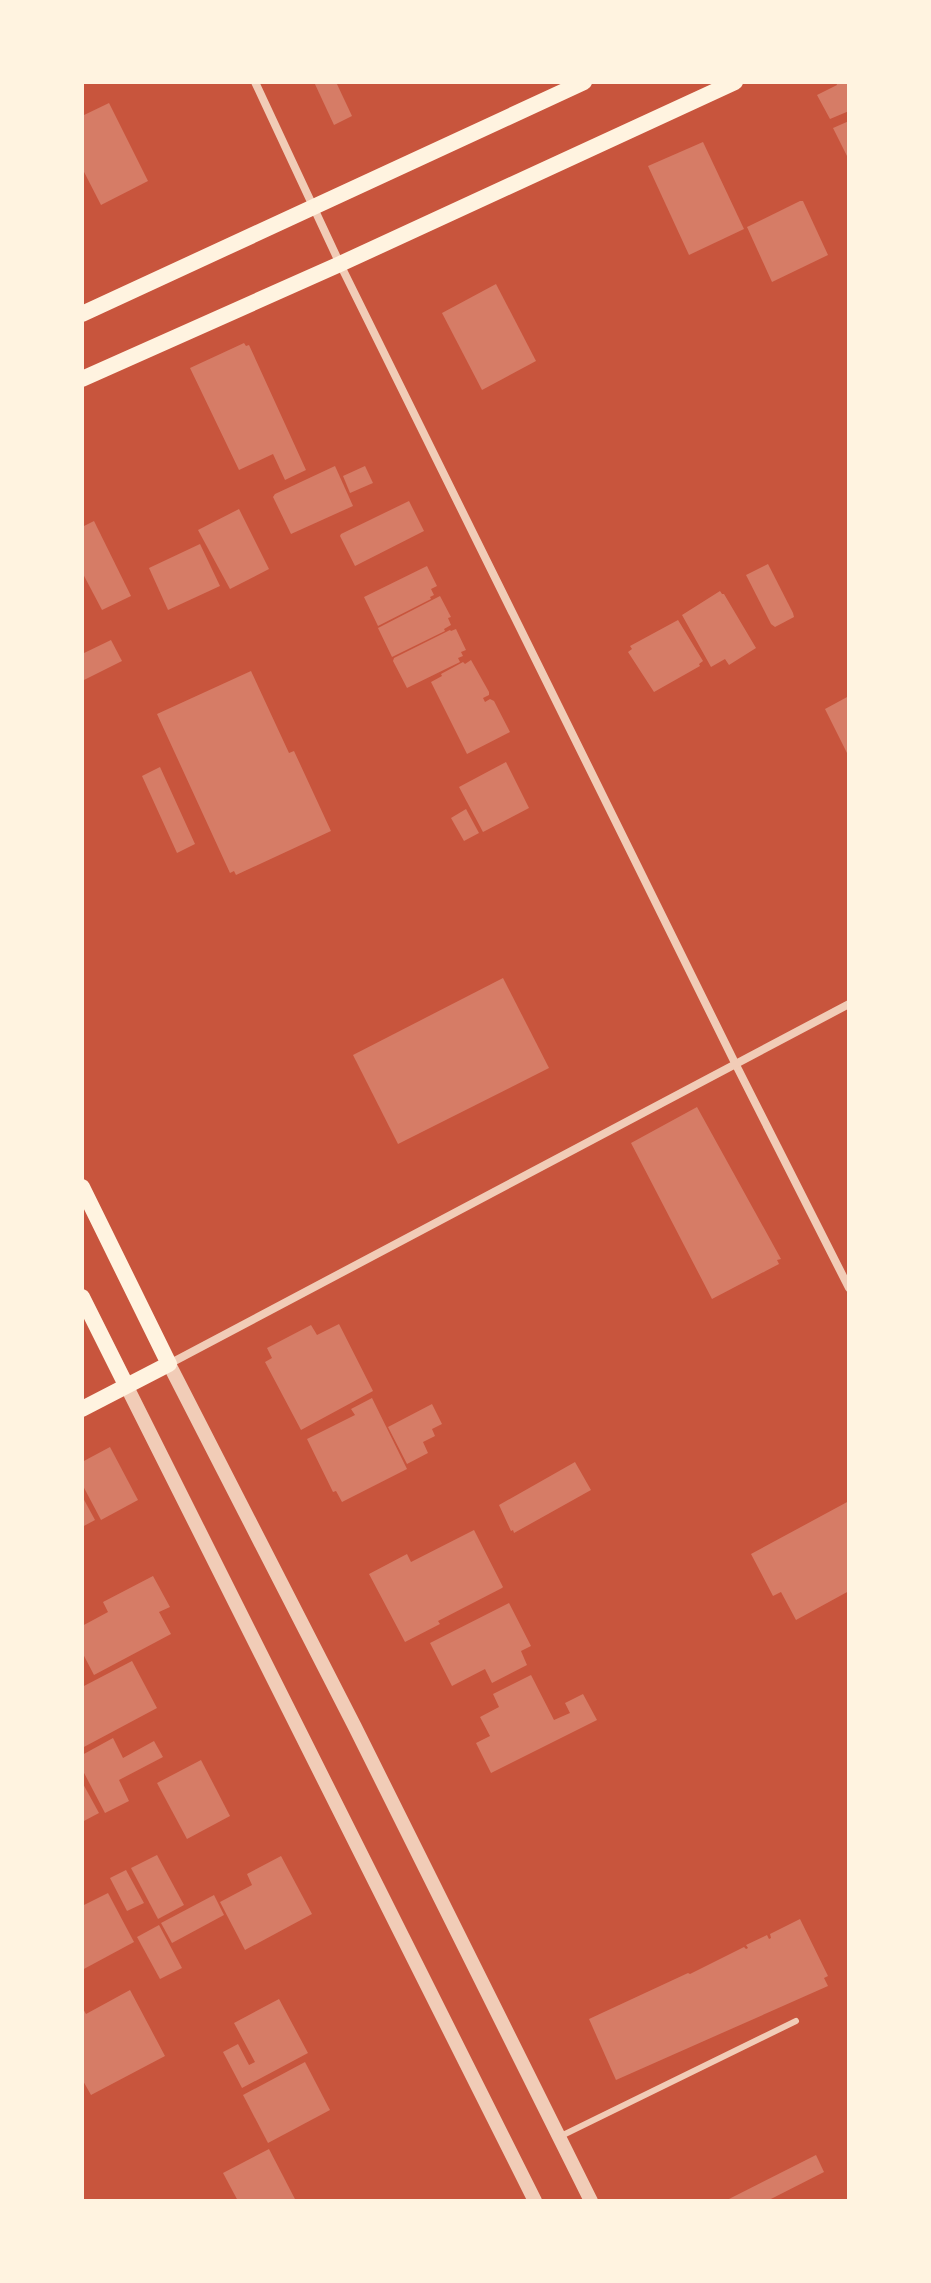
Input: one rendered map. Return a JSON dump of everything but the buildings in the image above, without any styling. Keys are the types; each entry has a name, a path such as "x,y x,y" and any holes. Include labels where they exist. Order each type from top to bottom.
{"main road":[{"path":"82,314 584,82"},
{"path":"82,379 735,82"},
{"path":"82,1187 169,1364 82,1409"},
{"path":"82,1297 126,1385"}],"street":[{"path":"255,82 340,264 849,1288"},
{"path":"591,2201 348,1713 169,1364 849,1004"},
{"path":"126,1385 535,2201"}],"lane":[{"path":"559,2137 796,2021"}]}
